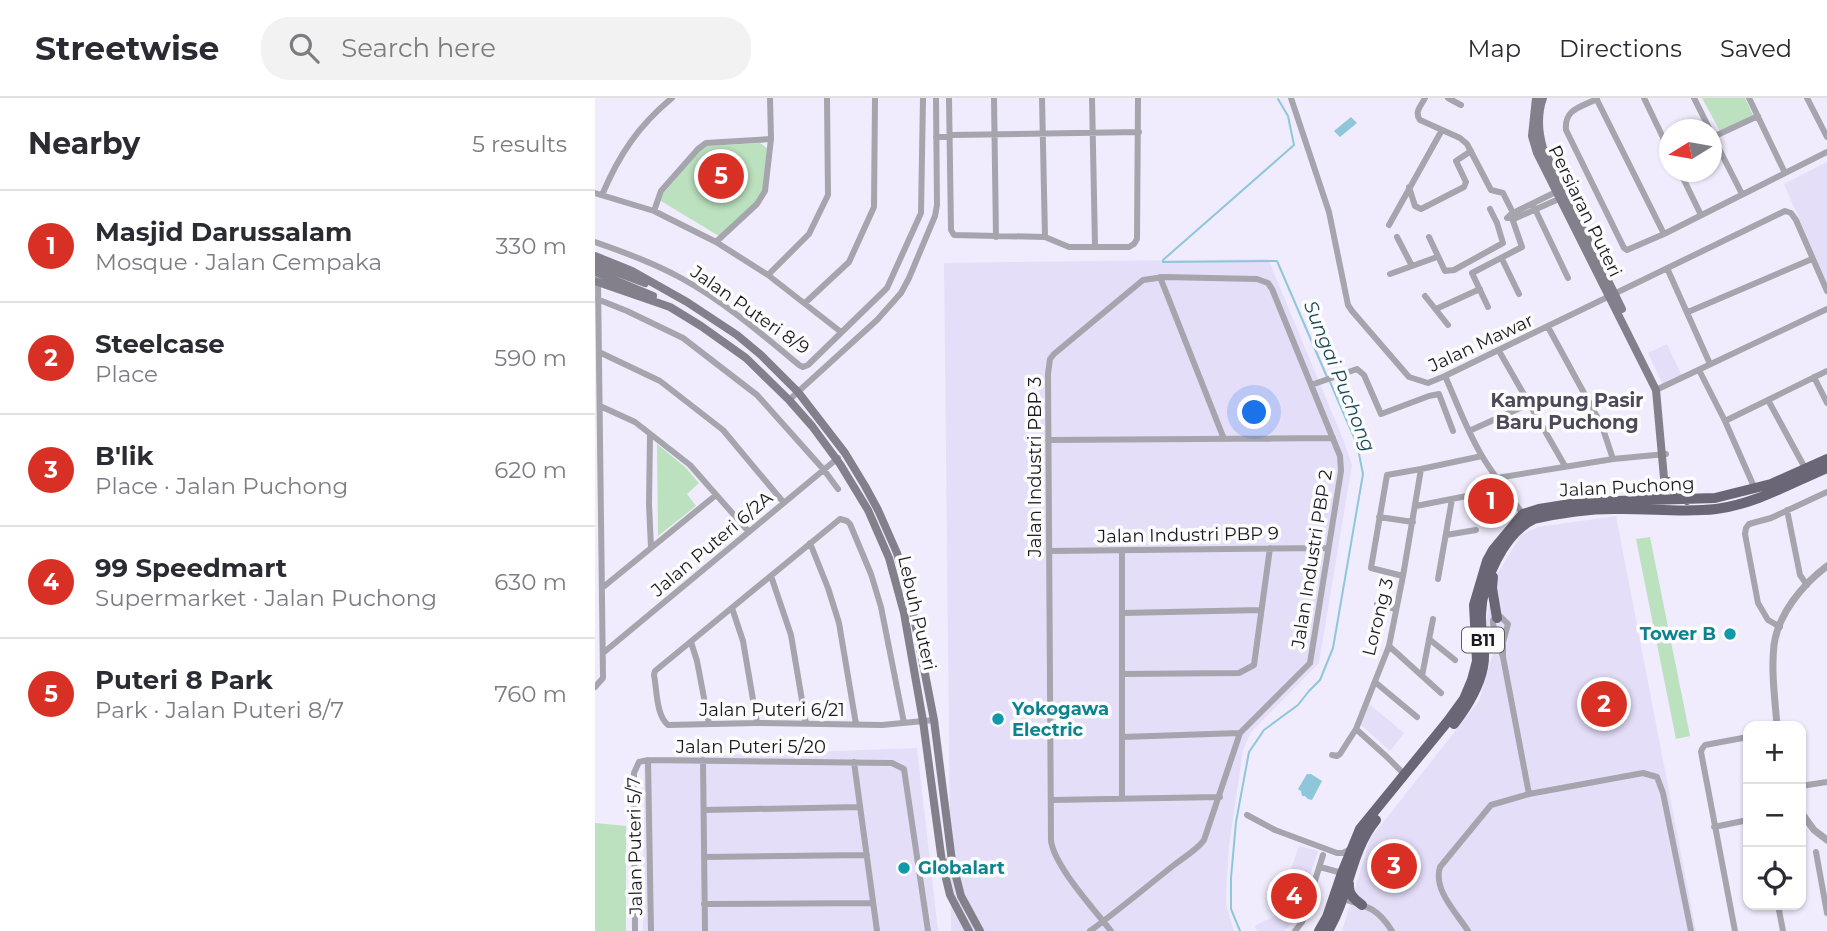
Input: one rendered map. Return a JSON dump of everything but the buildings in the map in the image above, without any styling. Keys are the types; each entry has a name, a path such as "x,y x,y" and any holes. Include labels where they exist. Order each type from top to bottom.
{"main road":[{"name":"Persiaran Puteri","path":"1536,98 1532,136 1537,153 1561,194 1658,389 1668,505"},
{"name":"Persiaran Puteri","path":"1543,98 1539,135 1561,194"},
{"name":"Lebuh Puteri","path":"595,256 632,271 687,302 737,335 761,355 798,392 845,453 878,510 897,553 910,597 934,720 952,861 961,896 980,931"},
{"name":"Lebuh Puteri","path":"595,264 687,302"},
{"name":"Lebuh Puteri","path":"595,272 652,295 746,358 789,400 837,459 868,510 889,558 904,613 914,722 942,862 950,895 969,931"},
{"name":"Lebuh Puteri","path":"597,282 670,307"},
{"name":"Jalan Puchong","path":"1346,872 1369,829 1462,713 1474,693 1484,661 1482,603 1496,560 1510,538 1521,527 1534,519 1578,511 1668,505 1755,489 1772,484 1827,458"},
{"name":"Jalan Puchong","path":"1328,931 1336,914 1338,897 1360,829 1456,711 1469,688 1478,650 1474,618 1477,593 1493,550 1523,514 1583,502 1643,500 1717,509 1773,492 1827,468"},
{"path":"1643,500 1653,497 1666,484 1687,500"},
{"path":"1496,560 1492,588 1497,618"},
{"path":"1346,872 1350,893 1362,905"},
{"name":"Jalan Puchong","path":"1319,931 1338,897"},
{"path":"1336,914 1345,908 1362,905"}],"street":[{"path":"672,98 646,121 623,151 599,194 654,211 716,243 768,275 841,332 887,288 921,213 923,98"},
{"path":"716,243 757,204 765,191 771,139 770,98"},
{"path":"768,275 809,234 828,195 827,98"},
{"path":"805,303 849,262 874,207 875,98"},
{"path":"789,400 877,320 901,293 909,278 937,205 936,98"},
{"path":"949,98 952,232 956,236 1045,237 1069,247 1129,247 1137,239 1138,98"},
{"path":"994,98 996,236"},
{"path":"1042,98 1045,237"},
{"path":"1092,98 1095,246"},
{"name":"Jalan Mawar","path":"1292,98 1329,212 1352,311 1409,377 1428,383 1785,211 1791,213 1796,220 1812,259"},
{"path":"1425,98 1417,116 1467,144 1491,190 1503,192 1524,240 1522,247 1472,273 1488,307"},
{"path":"1448,98 1461,105"},
{"path":"1664,234 1596,98 1568,114 1565,121 1566,130 1627,250 1664,234 1827,152"},
{"path":"1644,98 1659,129"},
{"path":"1694,98 1704,119"},
{"path":"1749,98 1785,173"},
{"path":"1807,98 1827,137"},
{"path":"1722,129 1758,116"},
{"path":"1389,225 1442,130"},
{"path":"936,135 1139,132"},
{"path":"654,211 661,191 706,143 771,139"},
{"path":"1409,187 1415,206 1421,209 1464,187 1466,182 1455,161 1471,151"},
{"path":"1722,155 1742,194"},
{"path":"1685,182 1701,215"},
{"path":"1497,223 1561,194"},
{"path":"1534,207 1568,278"},
{"path":"1429,237 1445,271 1454,270 1503,243 1490,209"},
{"path":"1397,237 1412,266"},
{"name":"Jalan Puteri 8/9","path":"595,242 681,278 743,318 803,367 841,332"},
{"path":"1390,274 1437,257"},
{"path":"1501,259 1519,294"},
{"path":"1688,312 1812,259 1827,291"},
{"path":"1667,268 1710,364"},
{"path":"1160,277 1224,439"},
{"name":"Jalan Industri PBP 3","path":"1111,931 1057,859 1051,841 1048,440 1050,359 1143,280 1160,277 1257,279 1268,283 1272,289 1333,438"},
{"path":"595,687 603,678 604,652 597,282"},
{"path":"1436,309 1480,289"},
{"path":"1425,296 1448,325"},
{"path":"597,299 683,338 757,395 838,489"},
{"path":"1658,389 1827,309"},
{"path":"1548,327 1602,426 1613,459"},
{"path":"1499,351 1565,466"},
{"path":"599,352 660,381 723,430 785,503"},
{"path":"1311,385 1357,369 1364,375 1381,414 1439,394 1453,431"},
{"path":"1699,370 1755,489"},
{"path":"1725,421 1827,371"},
{"path":"1445,376 1482,456 1523,514"},
{"path":"1814,377 1827,403"},
{"path":"1768,400 1805,468"},
{"path":"1469,431 1529,404"},
{"path":"600,406 635,422 690,465 749,532"},
{"path":"650,435 651,548"},
{"path":"1048,440 1333,438"},
{"name":"Jalan Industri PBP 2","path":"1090,931 1201,845 1240,733 1310,663 1341,471 1340,456 1333,438"},
{"name":"Jalan Puteri 6/2A","path":"604,652 845,453"},
{"path":"1497,478 1613,459 1664,454"},
{"path":"1403,576 1371,568 1387,474 1482,456"},
{"name":"Lorong 3","path":"1332,755 1341,754 1356,729 1388,646 1422,469"},
{"path":"1780,627 1768,620 1758,603 1746,528 1749,524 1771,518 1827,492"},
{"path":"603,588 716,495"},
{"path":"1416,506 1472,495"},
{"path":"1438,579 1452,499"},
{"path":"1787,510 1800,575 1807,585"},
{"path":"1379,517 1413,522"},
{"path":"709,724 691,642 840,519 847,521 871,574 914,722"},
{"path":"1446,535 1476,530"},
{"path":"810,544 839,623 856,724"},
{"path":"1122,674 1239,673 1254,665 1269,548"},
{"name":"Jalan Industri PBP 9","path":"1049,551 1328,548"},
{"path":"1122,550 1122,798"},
{"path":"1777,721 1773,677 1775,643 1780,627 1798,594 1827,566"},
{"path":"771,576 791,635 806,724"},
{"path":"1377,604 1396,609"},
{"path":"732,608 743,640 757,723"},
{"path":"1122,613 1261,610"},
{"path":"1503,657 1503,642 1508,624 1501,617 1493,620 1493,624 1503,657 1529,794"},
{"path":"1422,676 1433,619"},
{"path":"1429,639 1455,660"},
{"name":"Jalan Puteri 6/21","path":"691,642 654,675 660,715 668,725 882,725 934,720"},
{"path":"1388,646 1441,693"},
{"path":"1375,682 1417,717"},
{"path":"1356,729 1405,775"},
{"path":"1122,737 1240,733"},
{"path":"1735,931 1714,827 1702,749 1705,745 1743,738"},
{"path":"635,931 634,773 639,762 648,760"},
{"name":"Jalan Puteri 5/20","path":"648,760 892,762 904,769 919,864"},
{"name":"Jalan Puteri 5/7","path":"648,760 651,931"},
{"path":"703,760 705,931"},
{"path":"854,762 877,931"},
{"path":"1468,931 1440,889 1440,867 1491,804 1529,794 1643,773 1657,777 1664,793 1691,931"},
{"path":"1806,785 1827,782"},
{"path":"1051,800 1220,796"},
{"path":"703,810 860,807"},
{"path":"1247,815 1275,830 1336,853 1352,849"},
{"path":"1806,819 1814,830 1827,840"},
{"path":"1714,827 1743,821"},
{"path":"1816,852 1827,913"},
{"path":"1319,867 1346,872 1336,853"},
{"path":"704,857 867,855"},
{"path":"1295,931 1302,922 1323,855"},
{"path":"928,931 919,864 952,861"},
{"path":"1338,897 1381,914 1392,931"},
{"path":"704,905 873,903"},
{"path":"1779,910 1783,931"}],"shaded area":[{"path":"1827,162 1827,283 1784,184"},
{"path":"1268,259 1352,465 1319,663 1251,732 1243,750 1227,877 1226,904 1234,931 951,931 944,263"},
{"path":"1667,344 1682,376 1663,385 1648,353"},
{"path":"1616,516 1696,931 1342,931 1370,839 1479,701 1493,653 1486,620 1496,576 1521,535 1538,527"},
{"path":"1368,703 1404,733 1390,751 1360,724"},
{"path":"917,748 938,931 643,931 644,758"},
{"path":"1299,846 1318,851 1296,919 1284,931 1258,931 1256,925 1275,916"}],"green space":[{"path":"1702,98 1745,98 1753,115 1722,130 1722,119 1713,119"},
{"path":"760,143 767,148 763,190 754,204 719,236 661,201 662,195 704,146"},
{"path":"657,444 685,467 699,483 687,494 696,506 658,536"},
{"path":"1650,537 1690,736 1676,739 1636,539"},
{"path":"595,823 626,826 626,931 595,931"}],"water":[{"path":"1351,117 1357,123 1340,137 1334,131"},
{"path":"1307,774 1322,781 1312,800 1302,796 1298,789"}],"waterway":[{"name":"Sungai Puchong","path":"1278,99 1288,116 1294,145 1163,262 1277,261 1327,377"},
{"name":"Sungai Puchong","path":"1240,931 1231,909 1231,878 1236,822 1249,752 1264,730 1298,705 1320,680 1333,648 1363,474 1357,444 1330,382"}],"place":[{"name":"Puteri 8 Park","path":"721,176"},
{"name":"Masjid Darussalam","path":"1491,501"},
{"name":"Tower B","path":"1730,634"},
{"name":"Steelcase","path":"1604,704"},
{"name":"Yokogawa Electric","path":"998,719"},
{"name":"B'lik","path":"1394,866"},
{"name":"Globalart","path":"904,868"},
{"name":"99 Speedmart","path":"1294,896"}],"district":[{"name":"Kampung Pasir Baru Puchong","path":"1567,411"}]}
